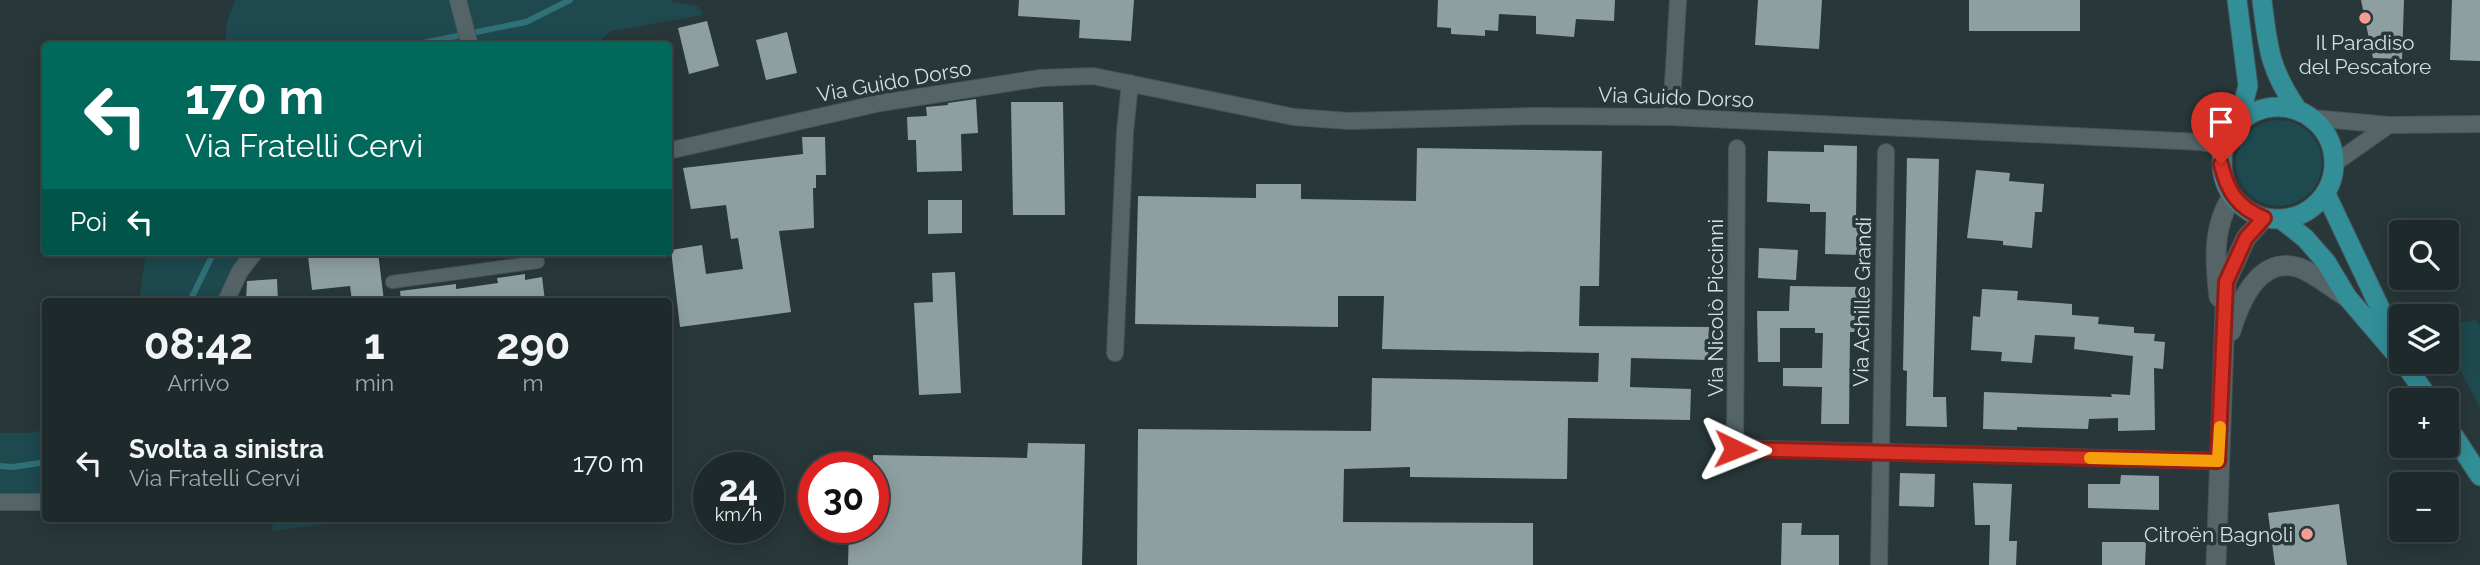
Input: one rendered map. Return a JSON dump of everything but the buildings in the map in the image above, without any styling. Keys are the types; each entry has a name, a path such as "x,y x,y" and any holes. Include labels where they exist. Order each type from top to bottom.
{"main road":[{"path":"2237,0 2248,86 2238,122 2224,147 2221,164 2232,197 2241,206 2273,219 2305,238 2326,262 2347,298 2389,346"},
{"path":"2216,565 2226,282 2246,238 2273,219 2307,212 2326,194 2335,163 2332,146 2324,130 2305,113 2278,81 2268,49 2262,0"},
{"path":"2238,122 2262,108 2280,106 2305,113"},
{"path":"2326,194 2389,327"},
{"path":"2224,355 2215,252 2222,211 2232,197"},
{"path":"2224,355 2239,307 2252,283 2271,269 2282,266 2300,268 2347,298"},
{"path":"2459,444 2480,476"}],"street":[{"path":"458,0 469,42"},
{"path":"1671,117 1678,0"},
{"name":"Via Guido Dorso","path":"672,150 880,103 1041,78 1093,76 1294,117 1349,121 1536,116 1671,117 2201,142 2224,147"},
{"path":"1115,353 1129,83"},
{"path":"2305,113 2389,125 2480,124"},
{"path":"2335,163 2389,125"},
{"name":"Via Nicolò Piccinni","path":"1737,148 1735,449 2218,461"},
{"name":"Via Achille Grandi","path":"1880,453 1886,152"},
{"path":"227,298 240,271 251,256"},
{"path":"392,282 538,262"},
{"path":"1879,565 1880,453"},
{"path":"0,502 42,502"}],"shaded area":[{"path":"235,0 671,0 698,6 703,15 611,31 598,42 225,42 227,23"},
{"path":"2279,120 2303,127 2315,139 2322,163 2315,187 2303,199 2279,206 2255,199 2243,187 2236,163 2243,139 2255,127"},
{"path":"145,256 253,256 228,298 139,298"},
{"path":"2476,320 2480,327 2480,408 2459,368 2459,323"},
{"path":"42,430 42,502 0,502 0,433"},
{"path":"272,522 342,522 273,531"}],"waterway":[{"path":"428,42 526,22 570,0"},
{"path":"191,298 212,256"},
{"path":"0,466 42,463"}],"slow traffic":[{"path":"2090,458 2218,461 2220,427"}],"place":[{"name":"Il Paradiso del Pescatore","path":"2365,18"},
{"name":"Citroën Bagnoli","path":"2307,534"}],"route":[{"path":"1735,449 2218,461 2226,282 2246,238 2264,218 2241,206 2232,197 2221,164"}]}
